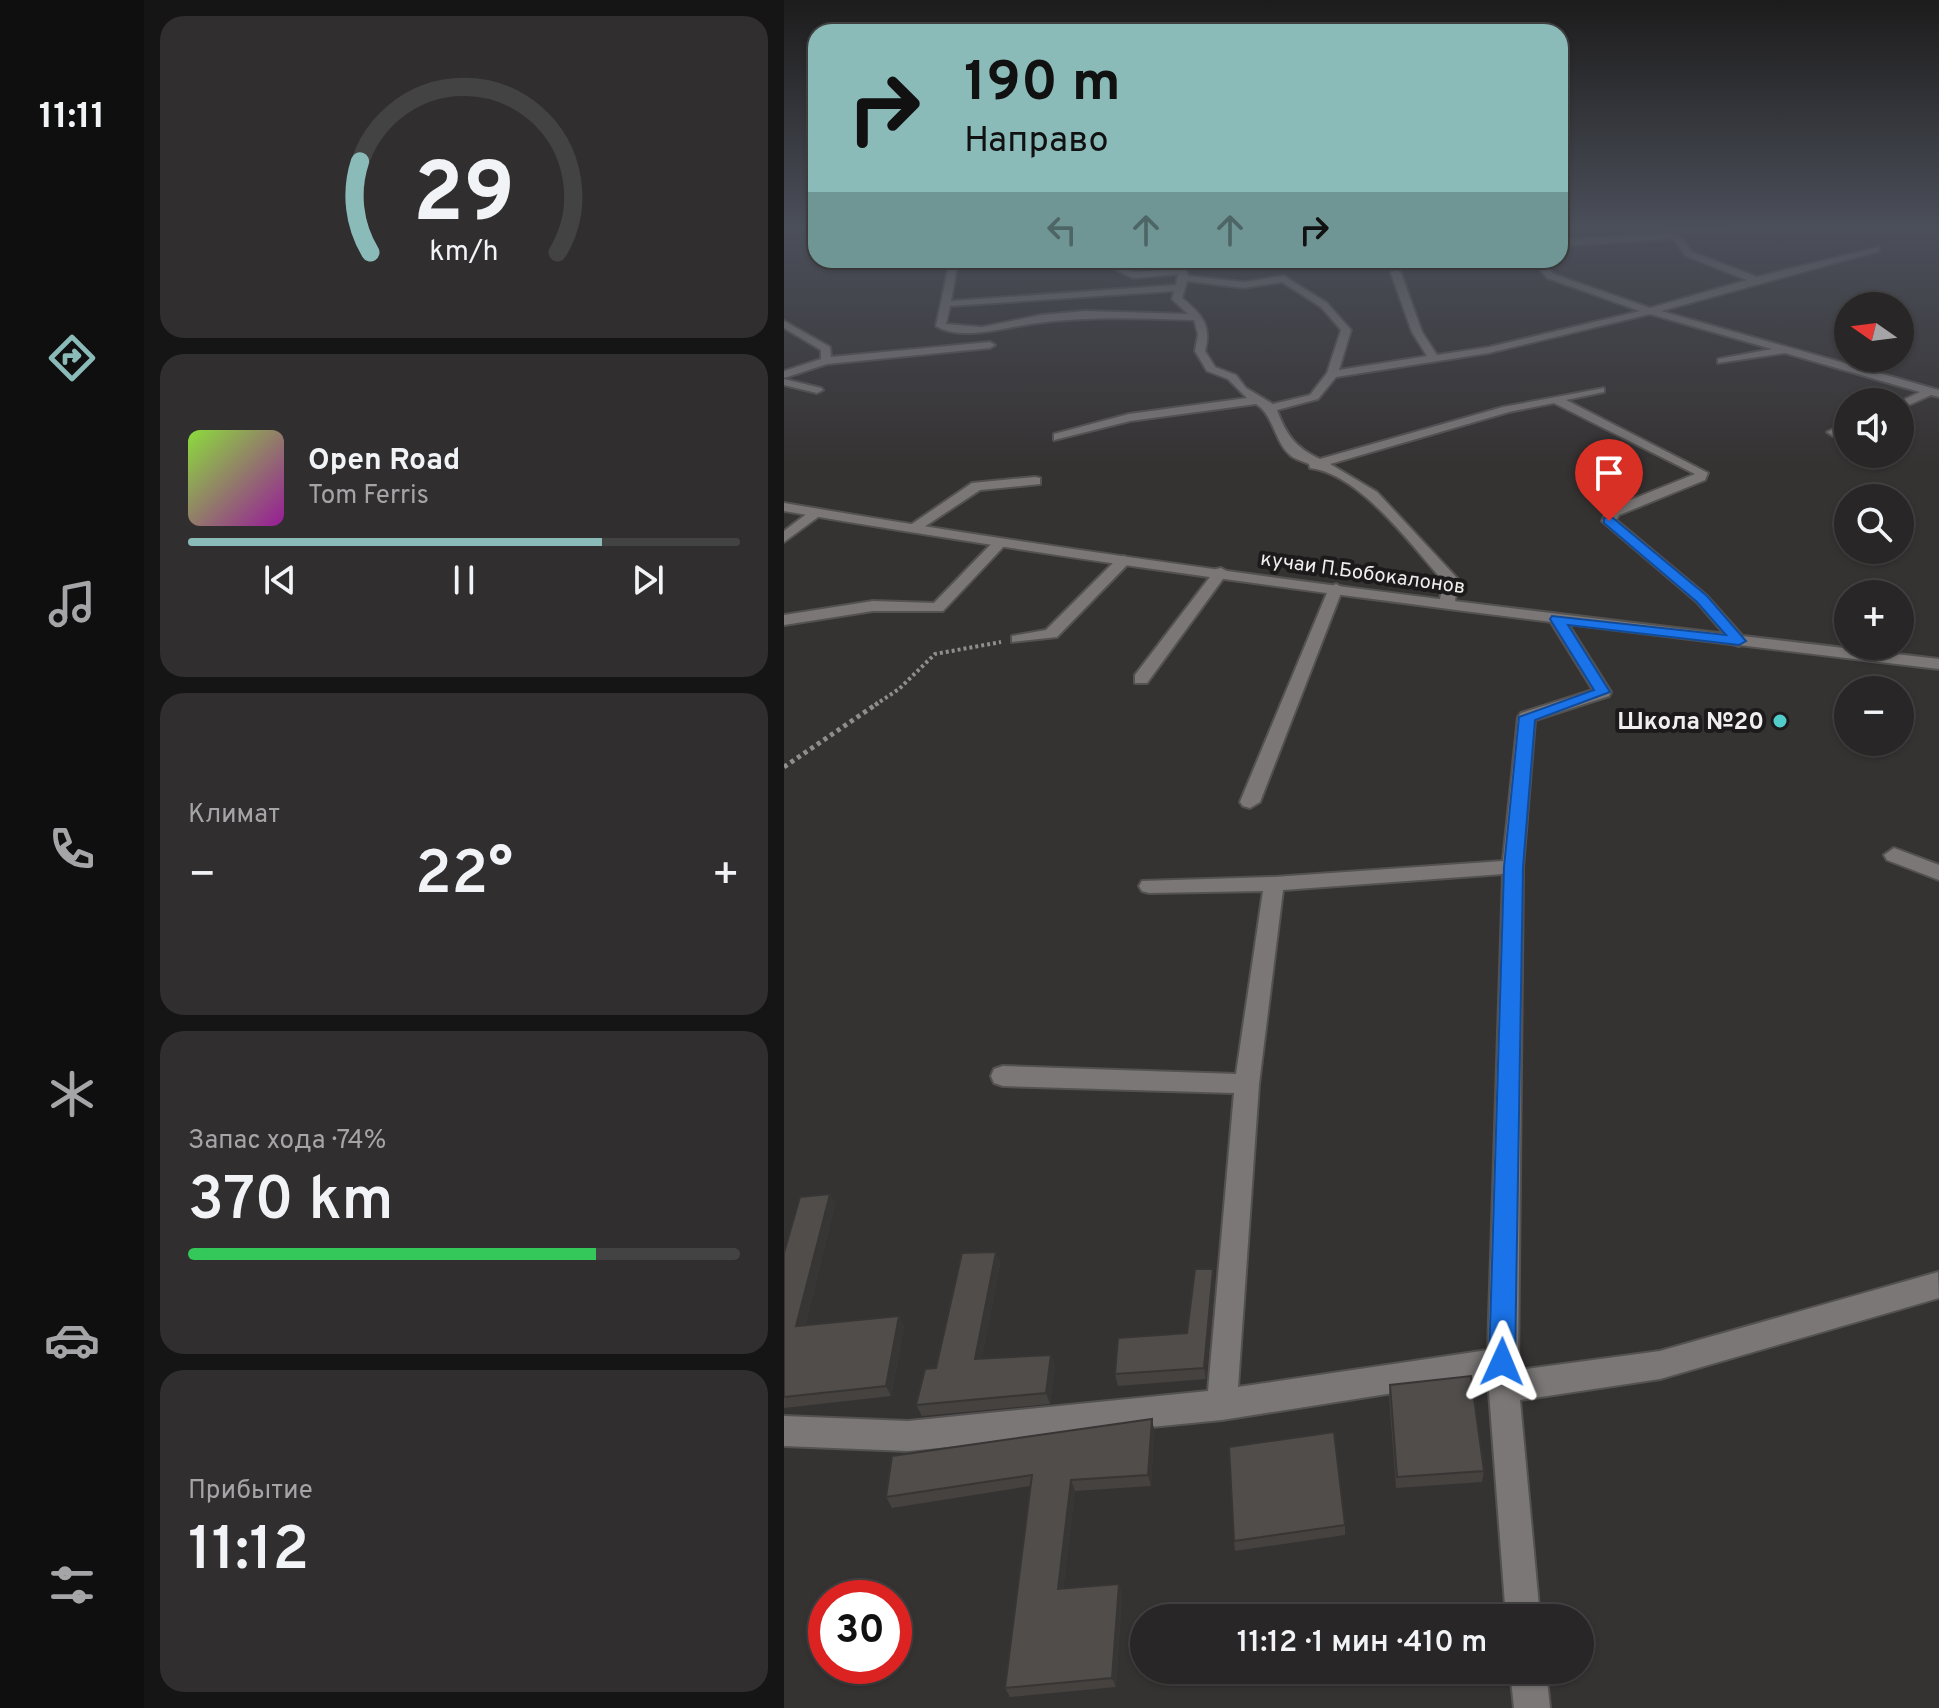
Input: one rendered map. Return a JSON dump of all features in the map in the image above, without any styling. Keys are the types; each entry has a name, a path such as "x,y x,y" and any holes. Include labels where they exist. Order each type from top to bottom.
{"street":[{"path":"943,307 941,326 982,330 1041,318 1085,314 1200,317"},
{"path":"1187,307 1200,317 1205,334 1200,351 1211,369 1232,377 1242,390 1266,404 1294,452 1314,465 1344,476 1372,495 1452,581 1447,603"},
{"path":"1058,437 1129,418 1314,397 1332,374 1346,330 1326,307"},
{"path":"1408,307 1417,332 1435,360"},
{"path":"1641,307 1935,392"},
{"path":"1332,374 1435,360 1604,325 1663,307"},
{"path":"784,324 826,349 826,361"},
{"path":"797,343 810,339"},
{"path":"784,375 826,361 990,345"},
{"path":"1722,361 1790,349"},
{"path":"784,382 817,390"},
{"path":"1314,465 1507,409 1600,390"},
{"path":"1914,400 1935,392"},
{"path":"1555,399 1702,473 1700,477 1613,512 1609,521 1702,599 1739,641"},
{"path":"913,528 977,486 1035,481"},
{"name":"кучаи П.Бобокалонов","path":"784,507 999,544 1557,619 1939,664"},
{"path":"784,538 818,512"},
{"path":"784,620 873,606 938,608 999,544"},
{"path":"1018,639 1051,634 1124,560"},
{"path":"1141,679 1221,572"},
{"path":"1250,802 1336,588"},
{"path":"1522,1604 1503,1375 1513,867 1527,717 1603,692 1557,619"},
{"path":"1894,855 1939,873"},
{"path":"1149,886 1274,884 1513,867"},
{"path":"1222,1405 1247,1084 1274,884"},
{"path":"1003,1076 1247,1084"},
{"path":"784,1431 908,1436 1503,1375 1660,1365 1938,1285"},
{"path":"1529,1684 1532,1708"}],"path":[{"path":"784,767 899,689 935,654 1018,639"}],"building":[{"path":"830,1194 796,1326 899,1316 886,1386 784,1397 784,1253 800,1197"},
{"path":"996,1252 975,1359 1051,1355 1046,1393 916,1405 925,1369 936,1368 962,1253"},
{"path":"1195,1269 1213,1269 1204,1368 1115,1374 1118,1338 1187,1333"},
{"path":"1471,1376 1484,1471 1397,1477 1390,1385"},
{"path":"1152,1419 1148,1475 1071,1480 1058,1589 1119,1584 1112,1678 1005,1688 1032,1475 886,1497 892,1456"},
{"path":"1334,1432 1345,1525 1234,1541 1229,1447"}],"place":[{"name":"Школа №20","path":"1780,721"}],"route":[{"path":"1502,1362 1513,867 1527,717 1603,692 1557,619 1739,641 1702,599 1609,521"}]}
